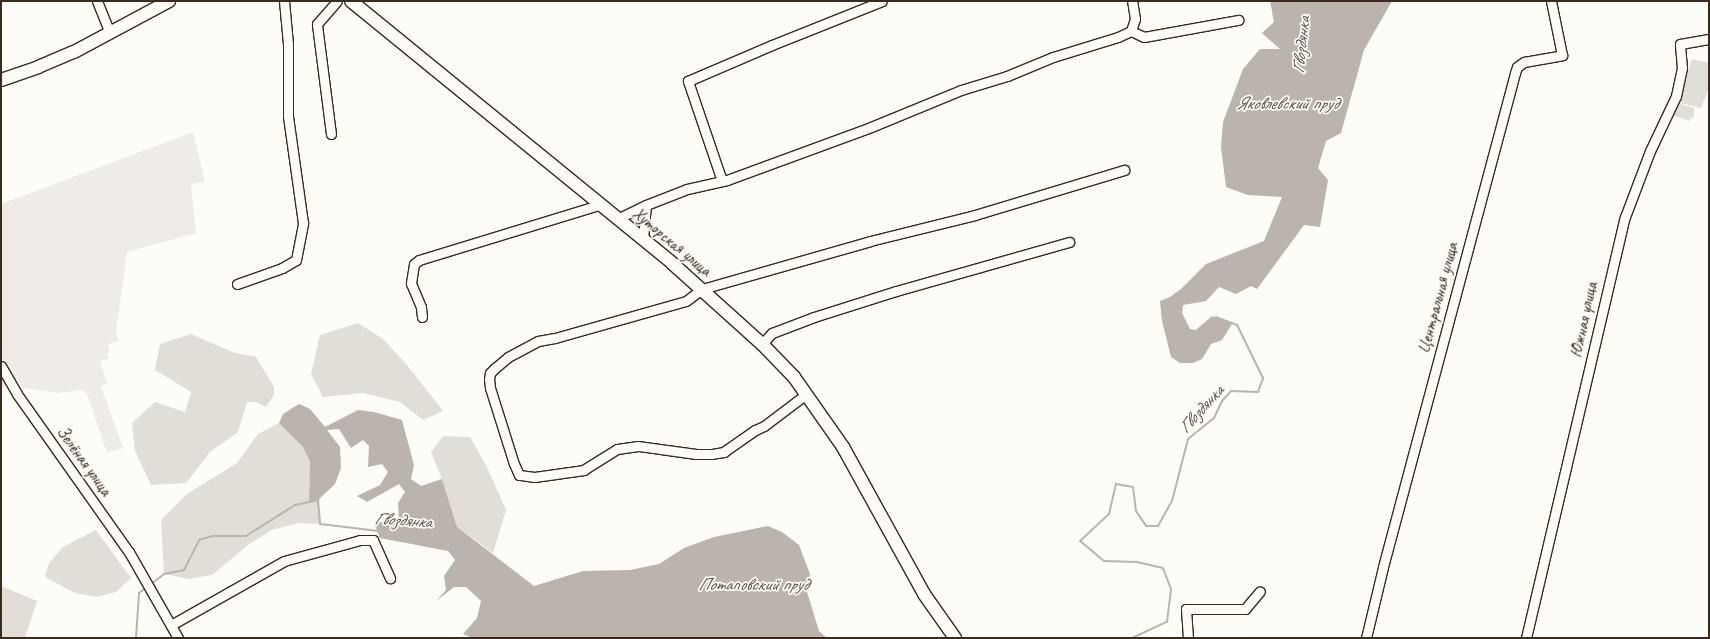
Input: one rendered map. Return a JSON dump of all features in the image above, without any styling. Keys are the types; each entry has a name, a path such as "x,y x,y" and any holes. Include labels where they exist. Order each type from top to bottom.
{"main road":[{"path":"1,80 53,61 110,33 169,1"},
{"name":"Хуторская улица","path":"351,1 599,205 643,239 702,289 762,344 794,378 843,447 924,594 955,638"}],"street":[{"path":"98,1 110,33"},
{"path":"237,284 282,268 296,260 303,223 288,116 288,44 284,1"},
{"path":"331,134 317,24 337,1"},
{"path":"722,181 688,81 772,45 882,1"},
{"path":"1131,31 1135,19 1132,1"},
{"name":"Центральная улица","path":"1366,638 1383,567 1517,67 1524,62 1562,55 1551,1"},
{"path":"617,219 646,205 687,189 722,181 871,127 961,90 1131,31 1144,37 1238,20"},
{"name":"Южная улица","path":"1526,638 1625,217 1650,150 1676,96 1682,68 1680,44 1709,39"},
{"path":"805,395 764,426 755,430 724,452 696,454 638,446 617,449 584,470 534,477 519,475 514,464 490,388 490,373 522,348 538,341 555,338 686,301 702,289 870,241 975,215 1124,170"},
{"path":"422,317 421,307 411,283 414,264 419,260 599,205"},
{"path":"643,239 646,205"},
{"path":"762,344 772,333 814,317 896,290 1069,242"},
{"name":"Зелёная улица","path":"1,366 16,394 113,528 178,638"},
{"path":"171,625 284,561 360,540 373,540 390,578"},
{"path":"1188,638 1186,609 1245,610 1260,591"}],"shaded area":[{"path":"1692,59 1709,63 1709,88 1701,108 1676,102"},
{"path":"1677,103 1694,108 1694,118 1691,117 1690,121 1674,116"},
{"path":"193,132 205,182 191,184 196,233 127,252 116,332 119,341 108,344 110,352 107,353 109,358 100,361 107,384 101,386 123,448 107,453 87,394 82,390 57,393 23,388 17,379 1,389 1,204"},
{"path":"358,323 383,339 407,365 443,411 423,420 400,402 363,393 323,397 311,374 320,335"},
{"path":"191,334 235,353 256,357 274,387 274,395 266,407 256,402 247,402 238,432 210,452 186,483 151,485 135,451 132,423 155,402 185,412 191,392 155,370 160,344"},
{"path":"279,423 303,447 310,462 309,501 318,500 320,524 298,523 272,530 248,545 212,575 189,579 164,574 161,520 187,494 237,463 258,434"},
{"path":"443,436 470,437 487,467 506,510 493,553 457,527 442,479 431,452"},
{"path":"96,530 131,578 116,592 96,597 75,593 45,577 49,563 63,547"},
{"path":"1,586 37,601 25,638 1,638"}],"water":[{"name":"Яковлевский пруд","path":"1270,1 1392,1 1364,50 1341,133 1326,141 1318,168 1328,180 1320,227 1304,225 1257,289 1251,286 1236,294 1219,287 1206,301 1183,305 1182,313 1190,329 1196,330 1212,316 1232,324 1222,340 1211,344 1202,359 1193,363 1180,363 1171,357 1162,321 1160,301 1170,297 1181,289 1206,264 1264,241 1282,197 1248,195 1226,187 1221,147 1223,122 1243,69 1260,49 1280,49 1262,33 1274,22"},
{"name":"Потаповский пруд","path":"299,404 310,409 325,427 358,410 374,412 402,420 414,465 411,479 421,486 442,479 457,527 534,586 583,571 630,570 659,564 684,548 714,537 768,526 782,532 799,545 810,574 807,592 819,631 827,638 473,638 463,634 477,618 481,601 466,587 454,587 436,601 446,590 444,576 455,560 448,551 380,538 374,523 399,520 398,503 405,492 399,484 367,502 357,496 380,485 388,472 382,464 368,467 369,446 363,440 351,448 339,429 327,430 340,447 341,468 335,484 318,500 309,502 310,462 303,447 279,423 283,414"}],"waterway":[{"name":"Гвоздянка","path":"1132,638 1167,622 1171,589 1163,568 1136,562 1104,561 1080,541 1109,514 1116,484 1133,487 1136,511 1146,526 1158,526 1172,501 1188,439 1214,418 1222,401 1231,391 1258,392 1263,378 1237,325 1216,317 1215,318"},
{"name":"Гвоздянка","path":"150,585 164,574 184,570 199,540 212,536 246,536 295,505 318,500 320,524 379,531"},
{"name":"Гвоздянка","path":"136,638 139,593 147,587"}]}
